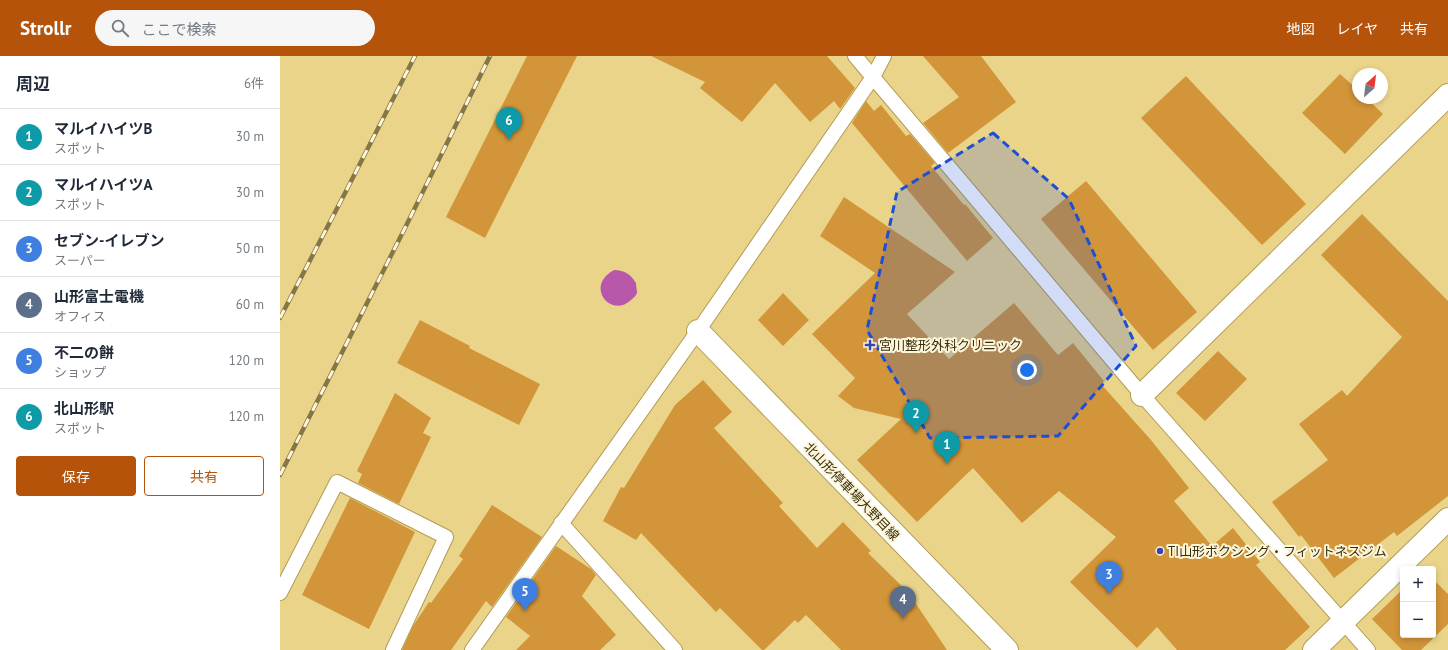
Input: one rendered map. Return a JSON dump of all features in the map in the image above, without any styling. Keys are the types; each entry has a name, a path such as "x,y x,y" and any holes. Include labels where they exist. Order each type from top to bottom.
{"street":[{"path":"1142,395 1448,95"},
{"name":"北山形停車場大野目線","path":"698,331 1007,650"},
{"path":"1314,650 1448,519"}],"lane":[{"path":"855,56 1142,395 1368,650"},
{"path":"472,650 698,331 873,77 884,56"},
{"path":"280,593 337,482 344,485 446,537 393,650"},
{"path":"561,523 675,650"}],"highlighted area":[{"path":"993,133 1069,199 1136,346 1058,436 930,438 867,330 897,192"}],"shaded area":[{"path":"614,270 627,274 636,283 637,294 623,305 616,306 609,303 601,292 601,284 605,277"}],"building":[{"path":"527,56 577,56 485,238 446,217"},
{"path":"651,56 827,56 855,88 840,109 834,101 810,122 775,83 742,122 700,88 705,82"},
{"path":"923,56 981,56 1016,102 948,153 923,123 959,97"},
{"path":"1340,74 1352,85 1352,104 1372,104 1383,114 1345,154 1302,113"},
{"path":"1186,76 1306,204 1262,245 1141,118"},
{"path":"866,101 874,111 881,105 906,136 910,134 935,163 931,166 993,238 967,261 852,123"},
{"path":"1086,181 1197,312 1153,350 1041,219"},
{"path":"844,197 955,272 907,314 949,359 1014,303 1058,355 1073,343 1104,381 1101,384 1151,440 1189,488 1174,501 1212,546 1233,528 1260,562 1256,565 1310,627 1285,650 1177,650 1157,627 1137,648 1070,582 1116,537 1059,491 1022,523 973,468 917,522 857,460 901,419 854,408 838,396 855,378 812,334 875,273 820,236"},
{"path":"1362,214 1448,301 1448,496 1397,536 1394,532 1334,578 1301,535 1299,537 1272,502 1328,460 1299,424 1342,390 1347,396 1402,337 1321,255"},
{"path":"783,293 809,320 783,346 758,320"},
{"path":"420,320 470,346 469,348 540,384 519,425 397,363"},
{"path":"1218,351 1247,379 1205,421 1176,393"},
{"path":"703,380 732,412 714,428 783,503 779,506 817,548 843,522 871,551 868,553 908,592 947,650 841,650 806,615 798,623 795,620 764,650 762,650 720,608 716,612 641,533 636,540 603,521 621,487 624,488 675,405"},
{"path":"395,393 431,418 423,433 431,437 399,504 358,483 362,474 357,471"},
{"path":"350,498 415,532 369,629 302,595"},
{"path":"492,505 542,537 492,607 486,601 451,650 402,650 413,626 429,602 431,603 463,559 459,556"},
{"path":"556,546 591,569 596,575 582,596 616,635 600,650 516,650 530,636 506,617"},
{"path":"1436,582 1448,594 1448,624 1436,636"},
{"path":"1400,592 1400,638 1433,638 1421,650 1402,650 1372,619"}],"railway":[{"path":"280,318 415,56"},
{"path":"280,475 490,56"}],"place":[{"name":"北山形駅","path":"509,140"},
{"name":"宮川整形外科クリニック","path":"870,345"},
{"name":"マルイハイツA","path":"916,433"},
{"name":"マルイハイツB","path":"947,464"},
{"name":"TI山形ボクシング・フィットネスジム","path":"1160,551"},
{"name":"セブン-イレブン","path":"1109,594"},
{"name":"不二の餅","path":"525,611"},
{"name":"山形富士電機","path":"903,619"}]}
